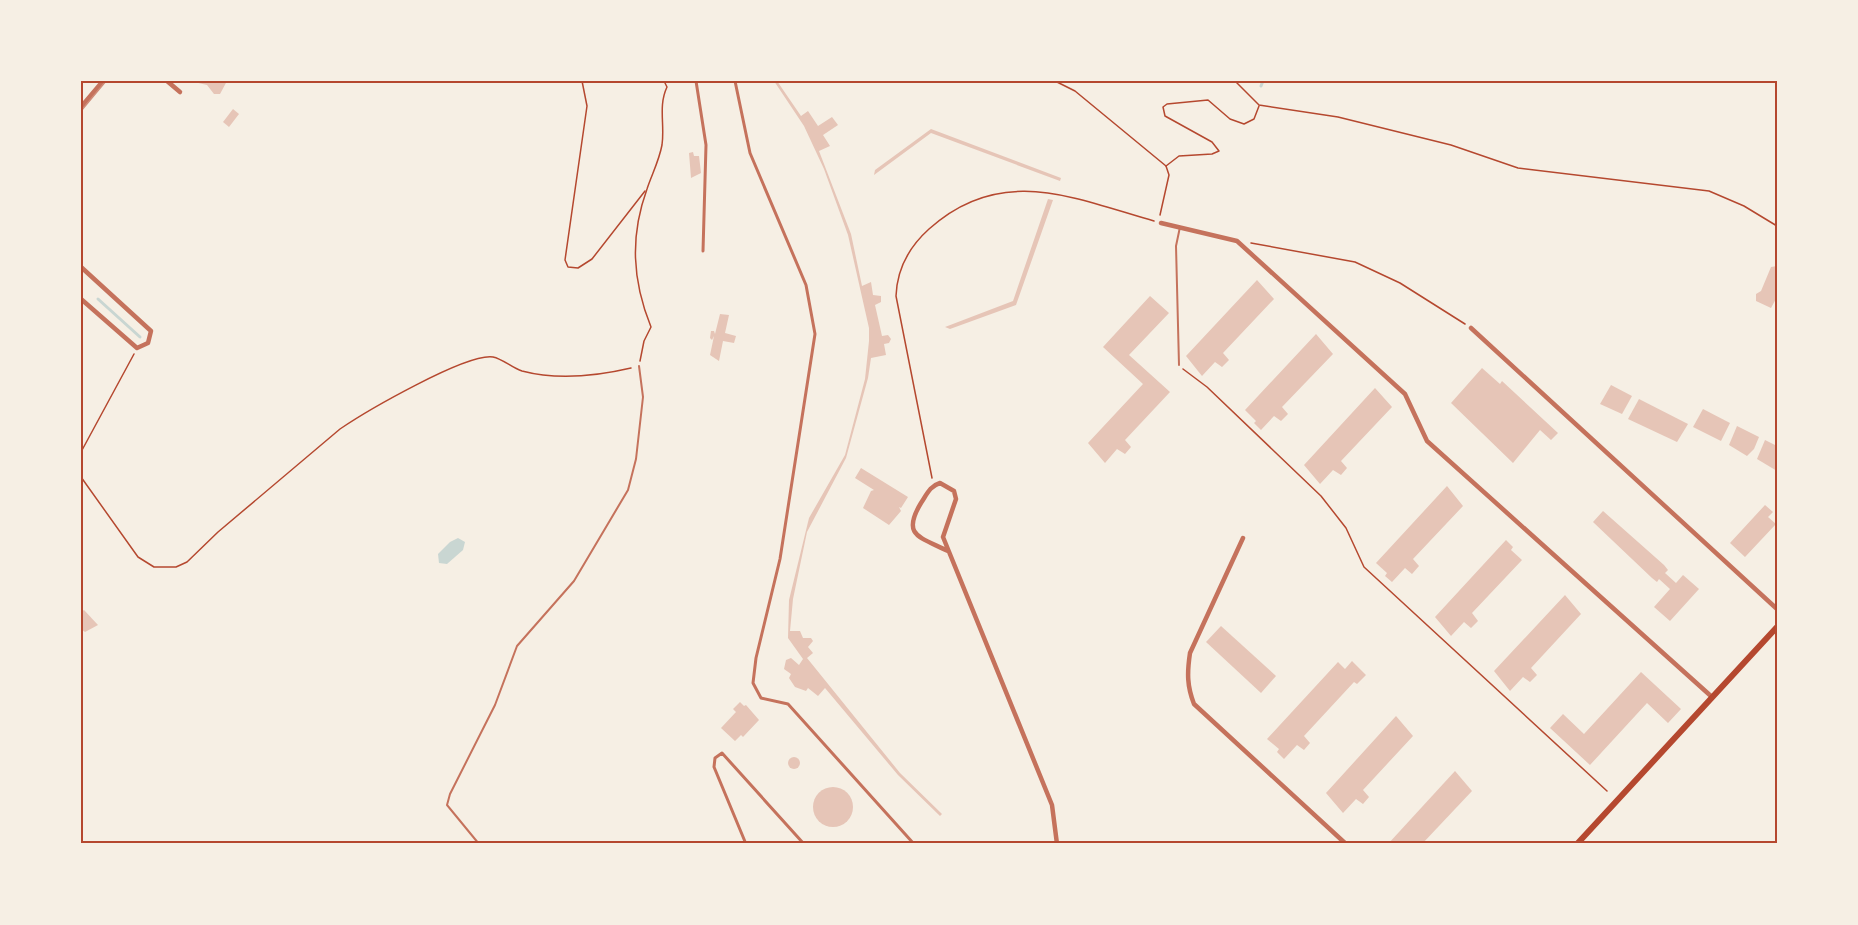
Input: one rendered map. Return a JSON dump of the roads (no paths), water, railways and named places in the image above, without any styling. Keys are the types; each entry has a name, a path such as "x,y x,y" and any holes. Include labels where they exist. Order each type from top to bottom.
{"main road":[{"path":"1577,844 1777,627"}],"street":[{"path":"81,107 103,81"},
{"path":"167,81 180,92"},
{"path":"696,81 706,146 703,251"},
{"path":"735,81 753,162 806,285 815,334 780,559 756,658 753,683 761,698 788,704 914,844"},
{"path":"1161,223 1237,241 1405,394 1427,441 1712,697"},
{"path":"81,267 151,331 148,343 137,348 81,299"},
{"path":"1471,327 1777,609"},
{"path":"948,551 915,533 911,525 912,518 930,489 940,483 954,491 956,500 943,537 1052,805 1057,844"},
{"path":"1243,538 1190,653 1186,674 1188,690 1194,704 1346,844"},
{"path":"746,844 714,767 716,758 722,753 804,844"}],"lane":[{"path":"1179,365 1176,246 1180,227"},
{"path":"479,844 447,805 450,794 495,705 517,645 574,581 628,490 634,469 643,397 639,366"}],"waterway":[{"path":"1261,86 1263,81"},
{"path":"98,299 140,337"}],"tram line":[{"path":"81,111 106,81"}]}
